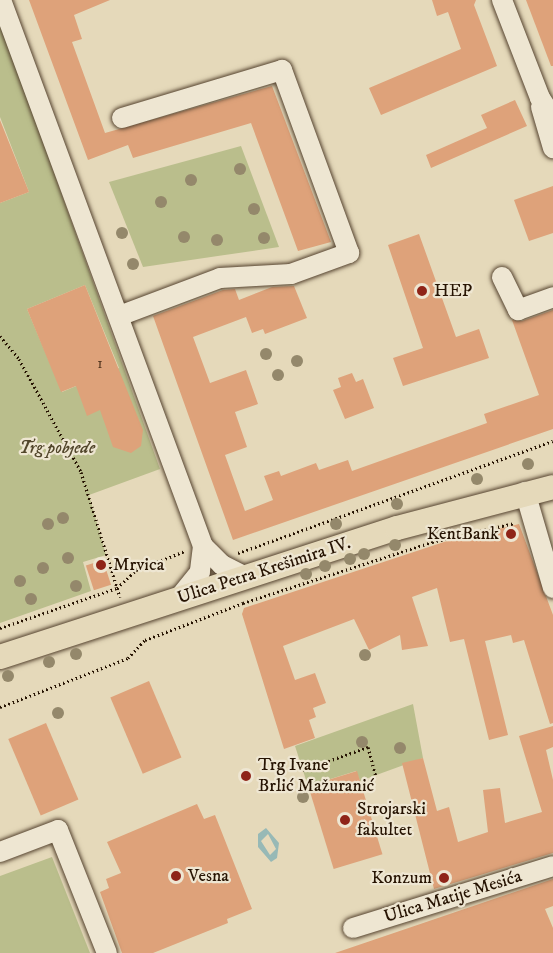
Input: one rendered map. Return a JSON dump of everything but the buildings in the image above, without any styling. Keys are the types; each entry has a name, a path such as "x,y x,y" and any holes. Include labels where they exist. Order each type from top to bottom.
{"main road":[{"name":"Ulica Petra Krešimira IV.","path":"0,657 177,600 250,588 407,525 536,490 553,482"}],"street":[{"path":"1,0 202,542 222,565 250,588"},
{"path":"502,0 540,98 553,148"},
{"path":"119,316 220,278 291,274 349,253 282,70 122,118"},
{"path":"540,98 553,118"},
{"path":"502,277 518,309 553,297"},
{"path":"536,490 532,519 553,588"},
{"path":"177,600 191,588 200,572 202,542"},
{"path":"0,852 58,830 107,953"},
{"name":"Ulica Matije Mesića","path":"353,928 553,866"}],"path":[{"path":"0,336 19,359 81,472 127,616"},
{"path":"232,552 237,553 553,441"},
{"path":"0,707 128,658 145,640 250,588 532,519"},
{"path":"0,628 117,588 136,570 182,553 202,542"},
{"path":"303,770 368,747 376,776"}],"green space":[{"name":"Trg pobjede","path":"0,22 160,469 89,495 106,555 83,562 91,591 0,623 0,203 29,192 0,117","holes":["85,285 119,368 62,392 27,309"]},
{"path":"241,146 279,247 143,267 109,182"},
{"path":"413,704 423,758 360,781 356,771 308,786 295,746"},
{"path":"52,857 90,953 0,953 0,876"}],"water":[{"path":"266,828 279,843 277,858 271,862 258,847 258,834","holes":["268,834 276,849 270,855 261,841"]}],"place":[{"name":"HEP","path":"422,291"},
{"name":"KentBank","path":"511,534"},
{"name":"Mrvica","path":"101,565"},
{"name":"Trg Ivane Brlić Mažuranić","path":"246,776"},
{"name":"Strojarski fakultet","path":"345,820"},
{"name":"Vesna","path":"176,876"},
{"name":"Konzum","path":"444,878"}]}
